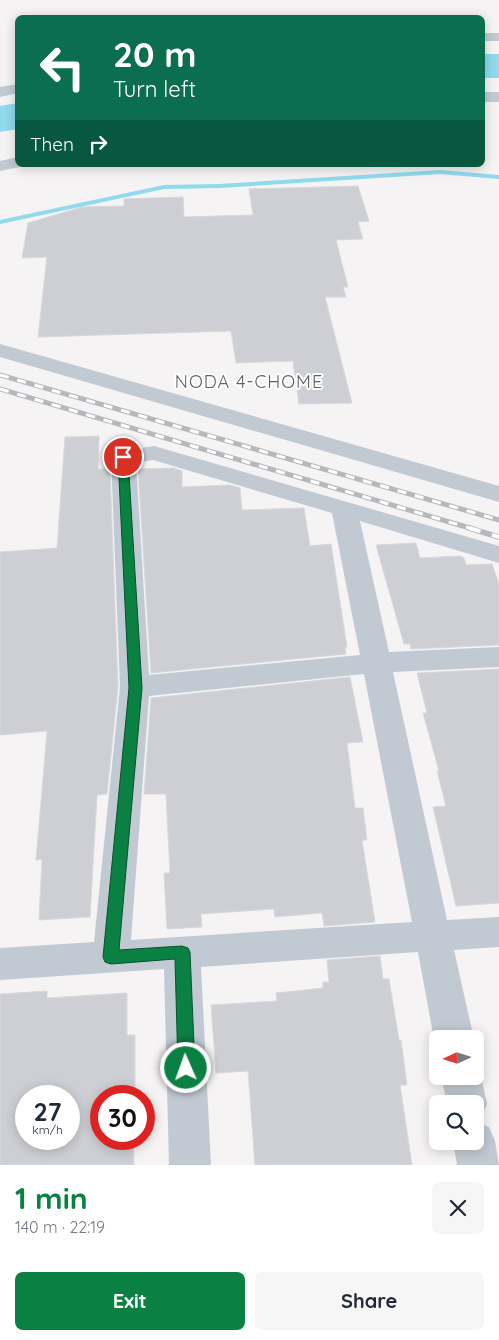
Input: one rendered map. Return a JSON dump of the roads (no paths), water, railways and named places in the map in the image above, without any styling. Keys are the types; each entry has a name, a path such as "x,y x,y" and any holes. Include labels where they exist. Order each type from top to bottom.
{"street":[{"path":"485,37 499,37"},
{"path":"0,92 15,89"},
{"path":"485,97 499,97"},
{"path":"0,166 15,163"},
{"path":"0,350 499,494"},
{"path":"111,957 135,688 123,457 154,453 499,555"},
{"path":"344,508 452,1030"},
{"path":"135,688 377,663 499,657"},
{"path":"0,964 499,932"},
{"path":"182,952 190,1165"},
{"path":"476,1150 478,1165"}],"waterway":[{"path":"485,66 499,66"},
{"path":"0,119 15,116"},
{"path":"0,222 164,187 219,186 440,172 499,177"}],"railway":[{"path":"0,375 499,520"},
{"path":"0,389 473,529"},
{"path":"469,528 499,537"}],"district":[{"name":"NODA 4-CHOME","path":"249,381"}]}
